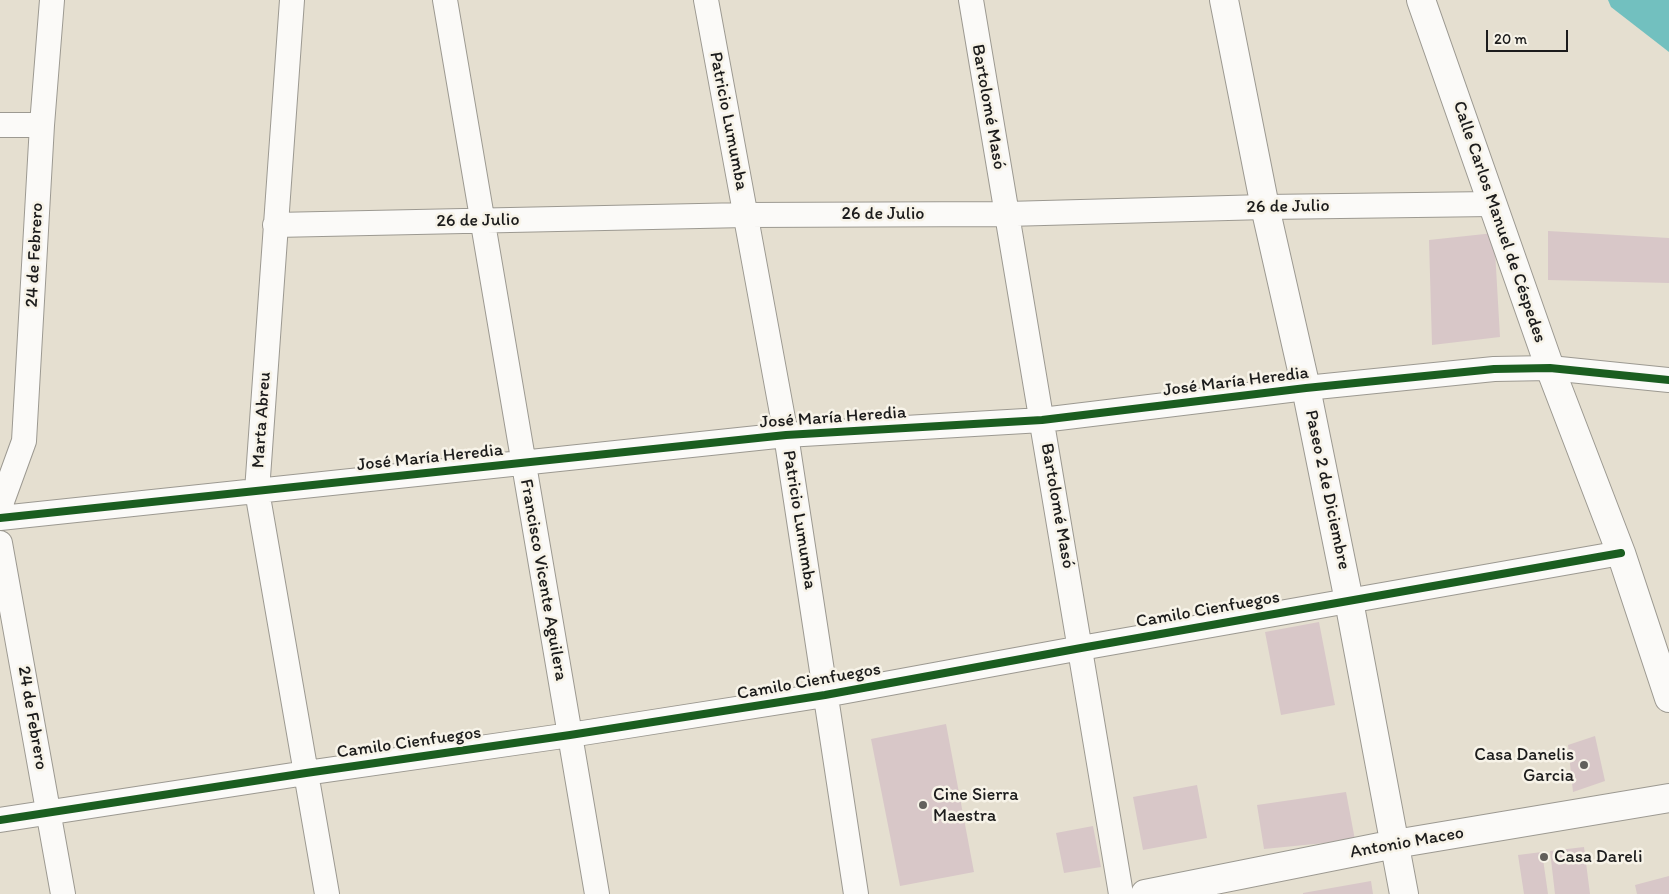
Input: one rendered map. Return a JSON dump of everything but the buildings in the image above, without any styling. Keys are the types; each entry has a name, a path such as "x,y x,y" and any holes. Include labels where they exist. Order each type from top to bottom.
{"street":[{"name":"24 de Febrero","path":"0,507 24,441 42,125 52,0"},
{"name":"Marta Abreu","path":"292,0 257,491 327,894"},
{"name":"Francisco Vicente Aguilera","path":"445,0 597,894"},
{"name":"Patricio Lumumba","path":"706,0 786,435 856,894"},
{"name":"Bartolomé Masó","path":"971,0 1121,894"},
{"name":"Paseo 2 de Diciembre","path":"1224,0 1265,207 1306,388 1349,601 1404,894"},
{"name":"Calle Carlos Manuel de Céspedes","path":"1421,0 1550,368 1620,553 1669,698"},
{"path":"0,125 42,125"},
{"name":"26 de Julio","path":"275,225 746,215 1007,214 1265,207 1492,204"},
{"name":"José María Heredia","path":"0,518 786,435 1042,420 1306,388 1494,369 1550,368 1669,380"},
{"name":"24 de Febrero","path":"0,543 63,894"},
{"name":"Camilo Cienfuegos","path":"0,820 306,772 570,735 825,695 1620,553"},
{"name":"Antonio Maceo","path":"1145,894 1395,844 1669,798"}],"water":[{"path":"1608,0 1669,0 1669,52 1611,7"}],"cycle path":[{"path":"0,518 786,435 1042,420 1306,388 1494,369 1550,368 1669,380"},
{"path":"0,820 825,695 1621,553"}],"place":[{"name":"Casa Danelis Garcia","path":"1584,765"},
{"name":"Cine Sierra Maestra","path":"923,805"},
{"name":"Casa Dareli","path":"1544,857"}]}
